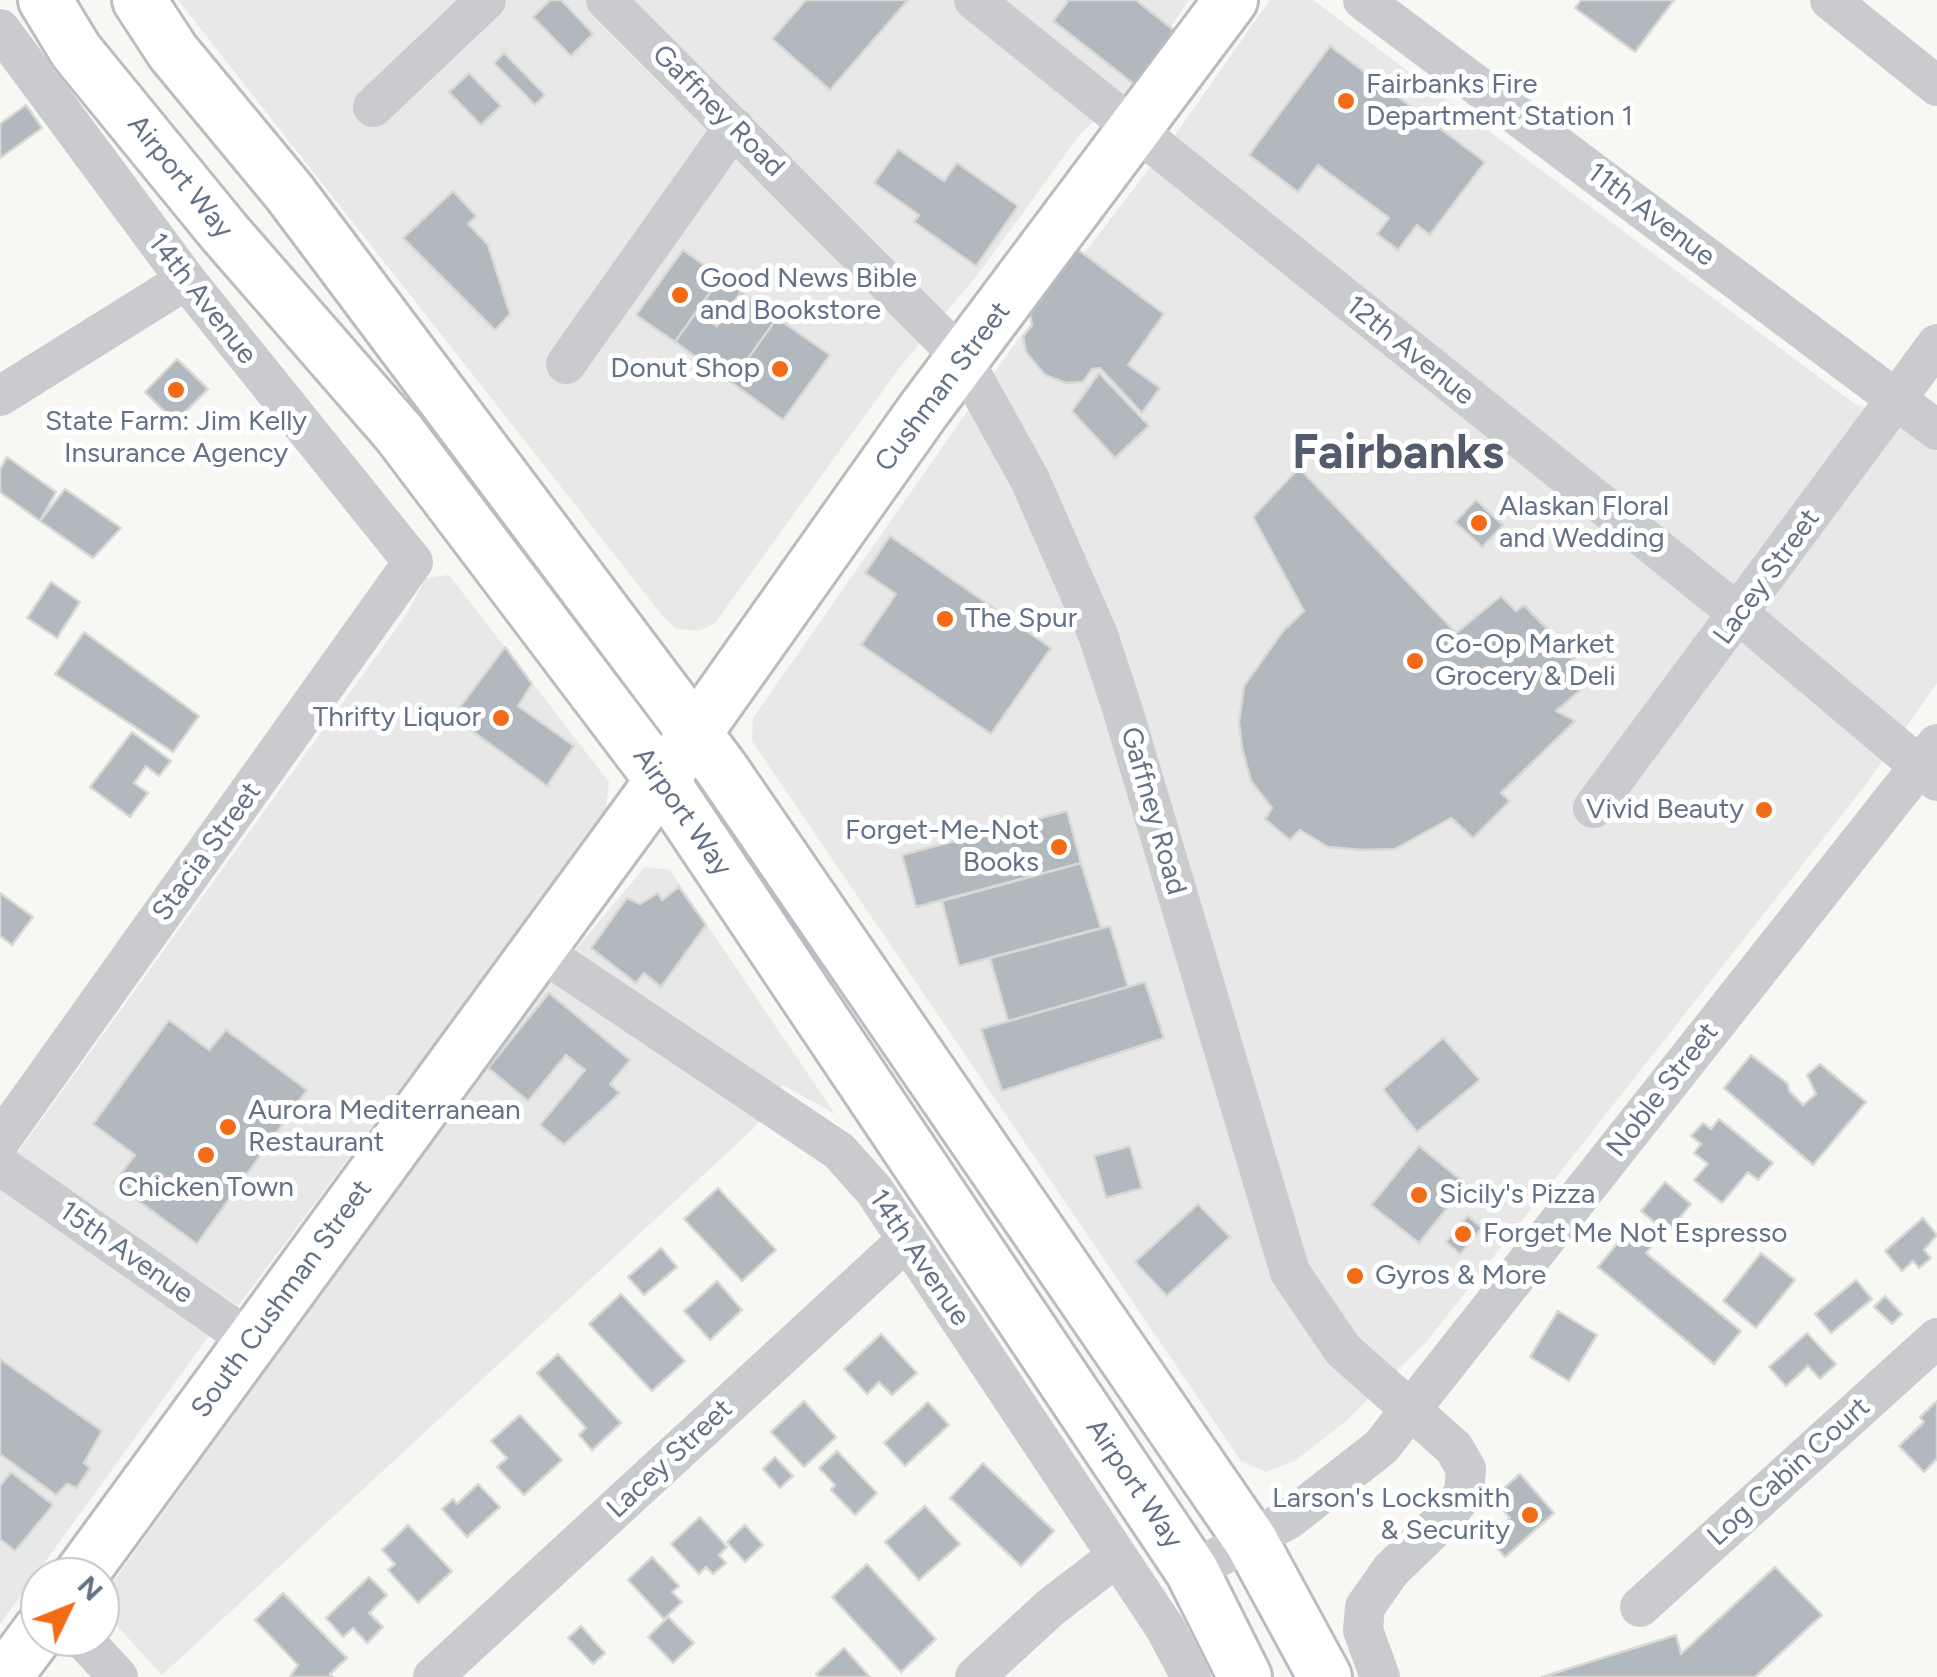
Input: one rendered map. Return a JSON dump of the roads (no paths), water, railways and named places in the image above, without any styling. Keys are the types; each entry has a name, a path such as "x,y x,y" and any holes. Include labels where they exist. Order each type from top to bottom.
{"main road":[{"name":"Airport Way","path":"45,0 76,51 399,434 661,779 1192,1571 1245,1677"},
{"name":"Airport Way","path":"139,0 173,52 289,192 694,731 1251,1541 1325,1677"},
{"name":"Cushman Street","path":"661,779 963,359 1231,0"},
{"name":"South Cushman Street","path":"94,1557 661,779"},
{"path":"5,1677 20,1657"}],"street":[{"path":"372,107 486,0"},
{"name":"Gaffney Road","path":"606,0 963,359 1030,480 1098,636 1290,1272 1343,1350 1454,1448 1466,1470 1464,1493 1372,1592 1363,1630 1380,1677"},
{"name":"12th Avenue","path":"974,0 1931,764"},
{"name":"11th Avenue","path":"1363,0 1937,430"},
{"path":"1830,0 1937,86"},
{"name":"14th Avenue","path":"0,29 186,280 413,562"},
{"path":"566,364 734,127"},
{"path":"0,396 186,280"},
{"name":"Lacey Street","path":"1593,808 1937,344"},
{"name":"Stacia Street","path":"0,1141 413,562"},
{"name":"Noble Street","path":"1192,1571 1251,1541 1344,1479 1381,1447 1931,764"},
{"name":"14th Avenue","path":"536,948 838,1151 874,1190 1114,1558 1165,1628 1191,1677"},
{"name":"15th Avenue","path":"0,1165 252,1341"},
{"name":"Lacey Street","path":"433,1677 907,1240"},
{"name":"Log Cabin Court","path":"1640,1607 1937,1338"},
{"path":"975,1677 1050,1608 1114,1558"},
{"path":"99,1657 118,1677"}],"place":[{"name":"Fairbanks Fire Department Station 1","path":"1346,101"},
{"name":"Good News Bible and Bookstore","path":"680,295"},
{"name":"Donut Shop","path":"780,369"},
{"name":"State Farm: Jim Kelly Insurance Agency","path":"176,390"},
{"name":"Alaskan Floral and Wedding","path":"1479,523"},
{"name":"The Spur","path":"945,619"},
{"name":"Co-Op Market Grocery & Deli","path":"1415,661"},
{"name":"Thrifty Liquor","path":"501,718"},
{"name":"Vivid Beauty","path":"1764,810"},
{"name":"Forget-Me-Not Books","path":"1059,847"},
{"name":"Aurora Mediterranean Restaurant","path":"228,1127"},
{"name":"Chicken Town","path":"206,1155"},
{"name":"Sicily's Pizza","path":"1419,1195"},
{"name":"Forget Me Not Espresso","path":"1463,1234"},
{"name":"Gyros & More","path":"1355,1276"},
{"name":"Larson's Locksmith & Security","path":"1530,1515"}],"district":[{"name":"Fairbanks","path":"1398,454"}]}
